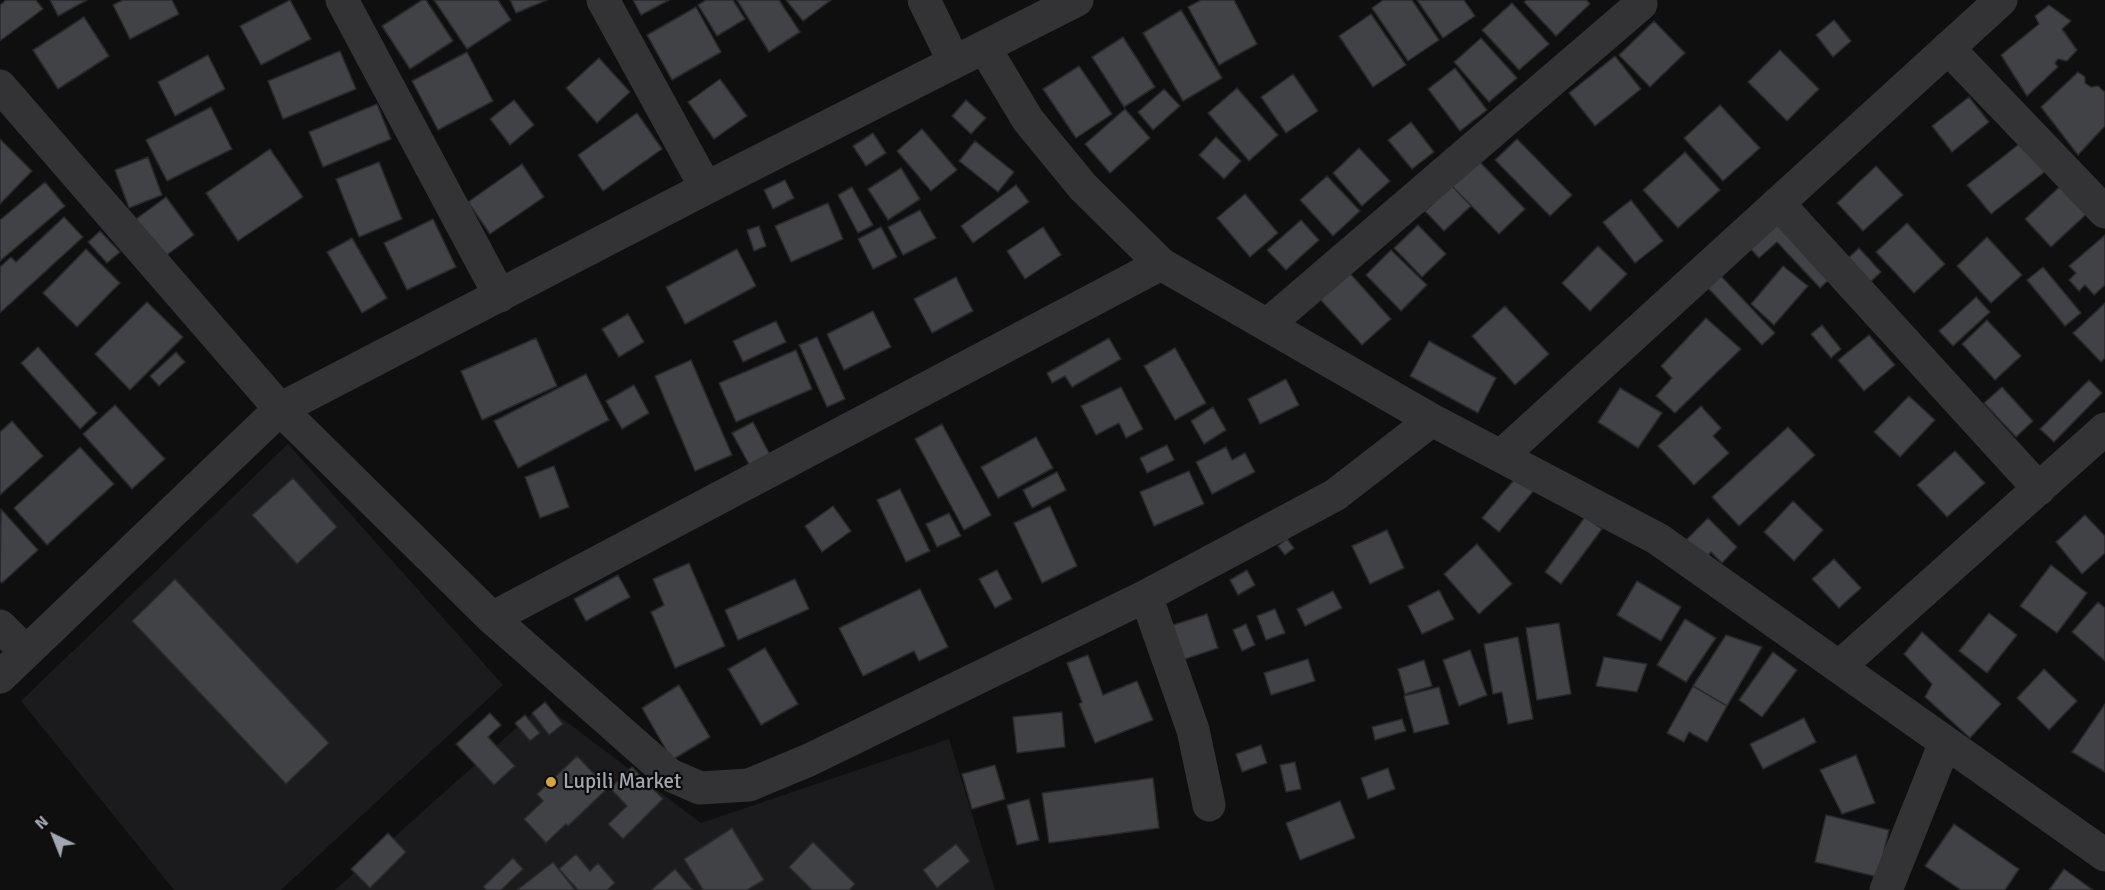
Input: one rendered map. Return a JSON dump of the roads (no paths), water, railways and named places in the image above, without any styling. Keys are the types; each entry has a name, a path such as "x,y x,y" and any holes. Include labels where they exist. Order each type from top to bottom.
{"street":[{"path":"342,0 500,296"},
{"path":"603,0 706,188"},
{"path":"924,0 954,62"},
{"path":"0,677 280,409 706,188 1077,0"},
{"path":"1501,456 2001,0"},
{"path":"1267,325 1641,4"},
{"path":"984,47 1028,120 1083,187 1161,264 1432,420 1658,539 2105,855"},
{"path":"1948,48 2105,212"},
{"path":"0,86 280,409 492,618 670,774 700,788 749,784 809,760 1146,596 1335,495 1432,420"},
{"path":"1778,203 2039,489"},
{"path":"492,618 1161,264"},
{"path":"1840,666 2105,429"},
{"path":"1146,596 1193,730 1209,805"},
{"path":"0,626 26,651"},
{"path":"1886,890 1945,742"}],"place":[{"name":"Lupili Market","path":"551,782"}]}
